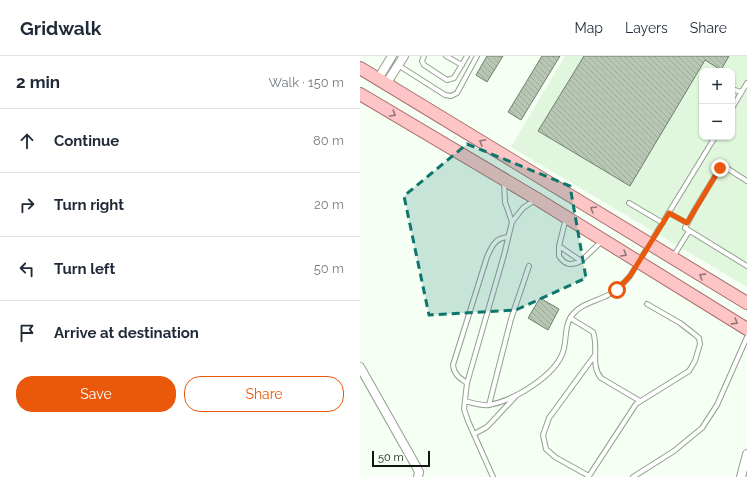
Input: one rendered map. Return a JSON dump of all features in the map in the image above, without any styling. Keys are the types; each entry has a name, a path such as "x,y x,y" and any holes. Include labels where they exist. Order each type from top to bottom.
{"main road":[{"path":"360,68 747,303"},
{"path":"360,94 537,199 747,329"}],"street":[{"path":"382,82 392,56"},
{"path":"382,82 398,65 404,56"},
{"path":"360,367 416,466 419,472 418,477"},
{"path":"741,477 747,454"}],"lane":[{"path":"424,56 422,61 424,65 445,80 454,78 467,56"},
{"path":"446,56 462,65"},
{"path":"398,65 445,95 451,96 457,93 477,56"},
{"path":"734,104 747,83"},
{"path":"735,90 742,92"},
{"path":"474,434 487,427 518,395 543,377 558,363 563,352 567,327 573,314 581,307 610,295 630,276 713,140"},
{"path":"747,181 725,167 720,168 685,228 747,266"},
{"path":"504,180 505,202 512,222"},
{"path":"493,477 464,409 467,383 512,222 523,208 537,199"},
{"path":"629,203 663,223"},
{"path":"669,213 687,223"},
{"path":"566,218 559,246 559,256 566,264 575,264 581,261 602,240"},
{"path":"672,257 689,231"},
{"path":"467,383 456,376 453,370 453,365 492,246 499,239 508,237"},
{"path":"559,246 581,261"},
{"path":"489,405 511,319 529,266"},
{"path":"595,355 549,418 543,435 546,449 555,457 589,476 631,410 640,400 689,371 695,361 700,344 699,338 680,323 647,304"},
{"path":"570,318 593,332 596,348 596,368 597,373 601,378 640,400"},
{"path":"633,477 674,452 702,428 717,405 747,337"},
{"path":"465,401 481,405 489,405 518,395"}],"highlighted area":[{"path":"467,144 570,186 586,278 516,310 429,315 404,196"}],"shaded area":[{"path":"565,56 747,56 747,287 511,147"}],"building":[{"path":"487,56 503,56 487,82 476,75"},
{"path":"542,56 560,56 521,120 508,112"},
{"path":"584,56 729,56 722,68 718,68 705,60 630,186 538,131"},
{"path":"540,298 559,309 548,330 528,318"}],"route":[{"path":"617,290 630,276 669,213 687,223 720,168"}]}
